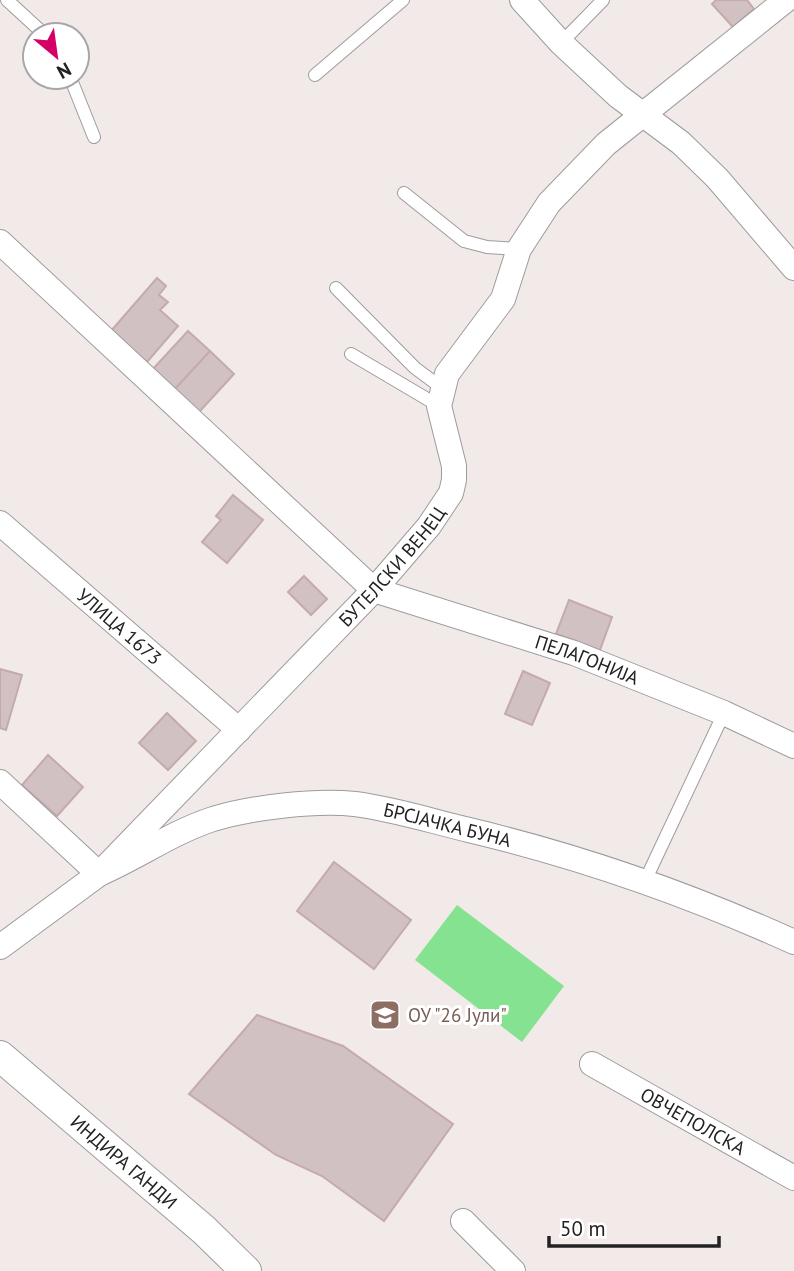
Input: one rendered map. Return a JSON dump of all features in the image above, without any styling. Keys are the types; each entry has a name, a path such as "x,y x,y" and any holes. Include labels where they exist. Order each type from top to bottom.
{"street":[{"path":"522,0 561,43 618,96 681,143 717,178 794,268"},
{"path":"441,397 447,374 503,299 519,249 549,203 607,145 786,0"},
{"path":"5,257 374,590"},
{"name":"БУТЕЛСКИ ВЕНЕЦ","path":"0,947 99,874 374,590 429,526 451,493 454,466 441,397"},
{"name":"УЛИЦА 1673","path":"0,523 239,730"},
{"name":"ПЕЛАГОНИЈА","path":"374,590 574,653 724,713 794,746"},
{"path":"0,782 99,874"},
{"name":"БРСЈАЧКА БУНА","path":"99,874 172,835 215,819 261,810 325,803 389,810 540,846 700,900 794,942"},
{"name":"ИНДИРА ГАНДИ","path":"0,1056 204,1230 246,1271"},
{"name":"ОВЧЕПОЛСКА","path":"593,1064 794,1178"},
{"path":"463,1221 513,1271"}],"lane":[{"path":"7,0 30,21"},
{"path":"315,75 403,0"},
{"path":"561,43 603,0"},
{"path":"75,91 94,137"},
{"path":"404,193 464,241 487,247 519,249"},
{"path":"336,288 441,397"},
{"path":"351,354 441,397"},
{"path":"645,881 724,713"}],"green space":[{"path":"457,905 564,986 522,1042 415,960"}],"building":[{"path":"716,0 747,0 754,9 733,27 712,4"},
{"path":"157,278 166,286 159,295 168,302 160,310 178,326 147,362 111,331"},
{"path":"188,331 210,351 174,390 152,370"},
{"path":"210,351 234,374 199,412 174,390"},
{"path":"233,495 263,520 227,563 202,542 221,520 216,516"},
{"path":"304,576 327,599 311,615 288,592"},
{"path":"569,600 612,617 600,650 556,634"},
{"path":"0,669 22,675 6,730 0,728"},
{"path":"523,671 550,683 532,725 505,714"},
{"path":"167,713 196,741 168,770 139,743"},
{"path":"48,755 83,787 57,816 22,785"},
{"path":"334,862 411,920 374,969 297,911"},
{"path":"257,1015 343,1046 453,1124 384,1221 322,1176 276,1155 189,1094"}],"place":[{"name":"ОУ \"26 Јули\"","path":"385,1015"}]}
